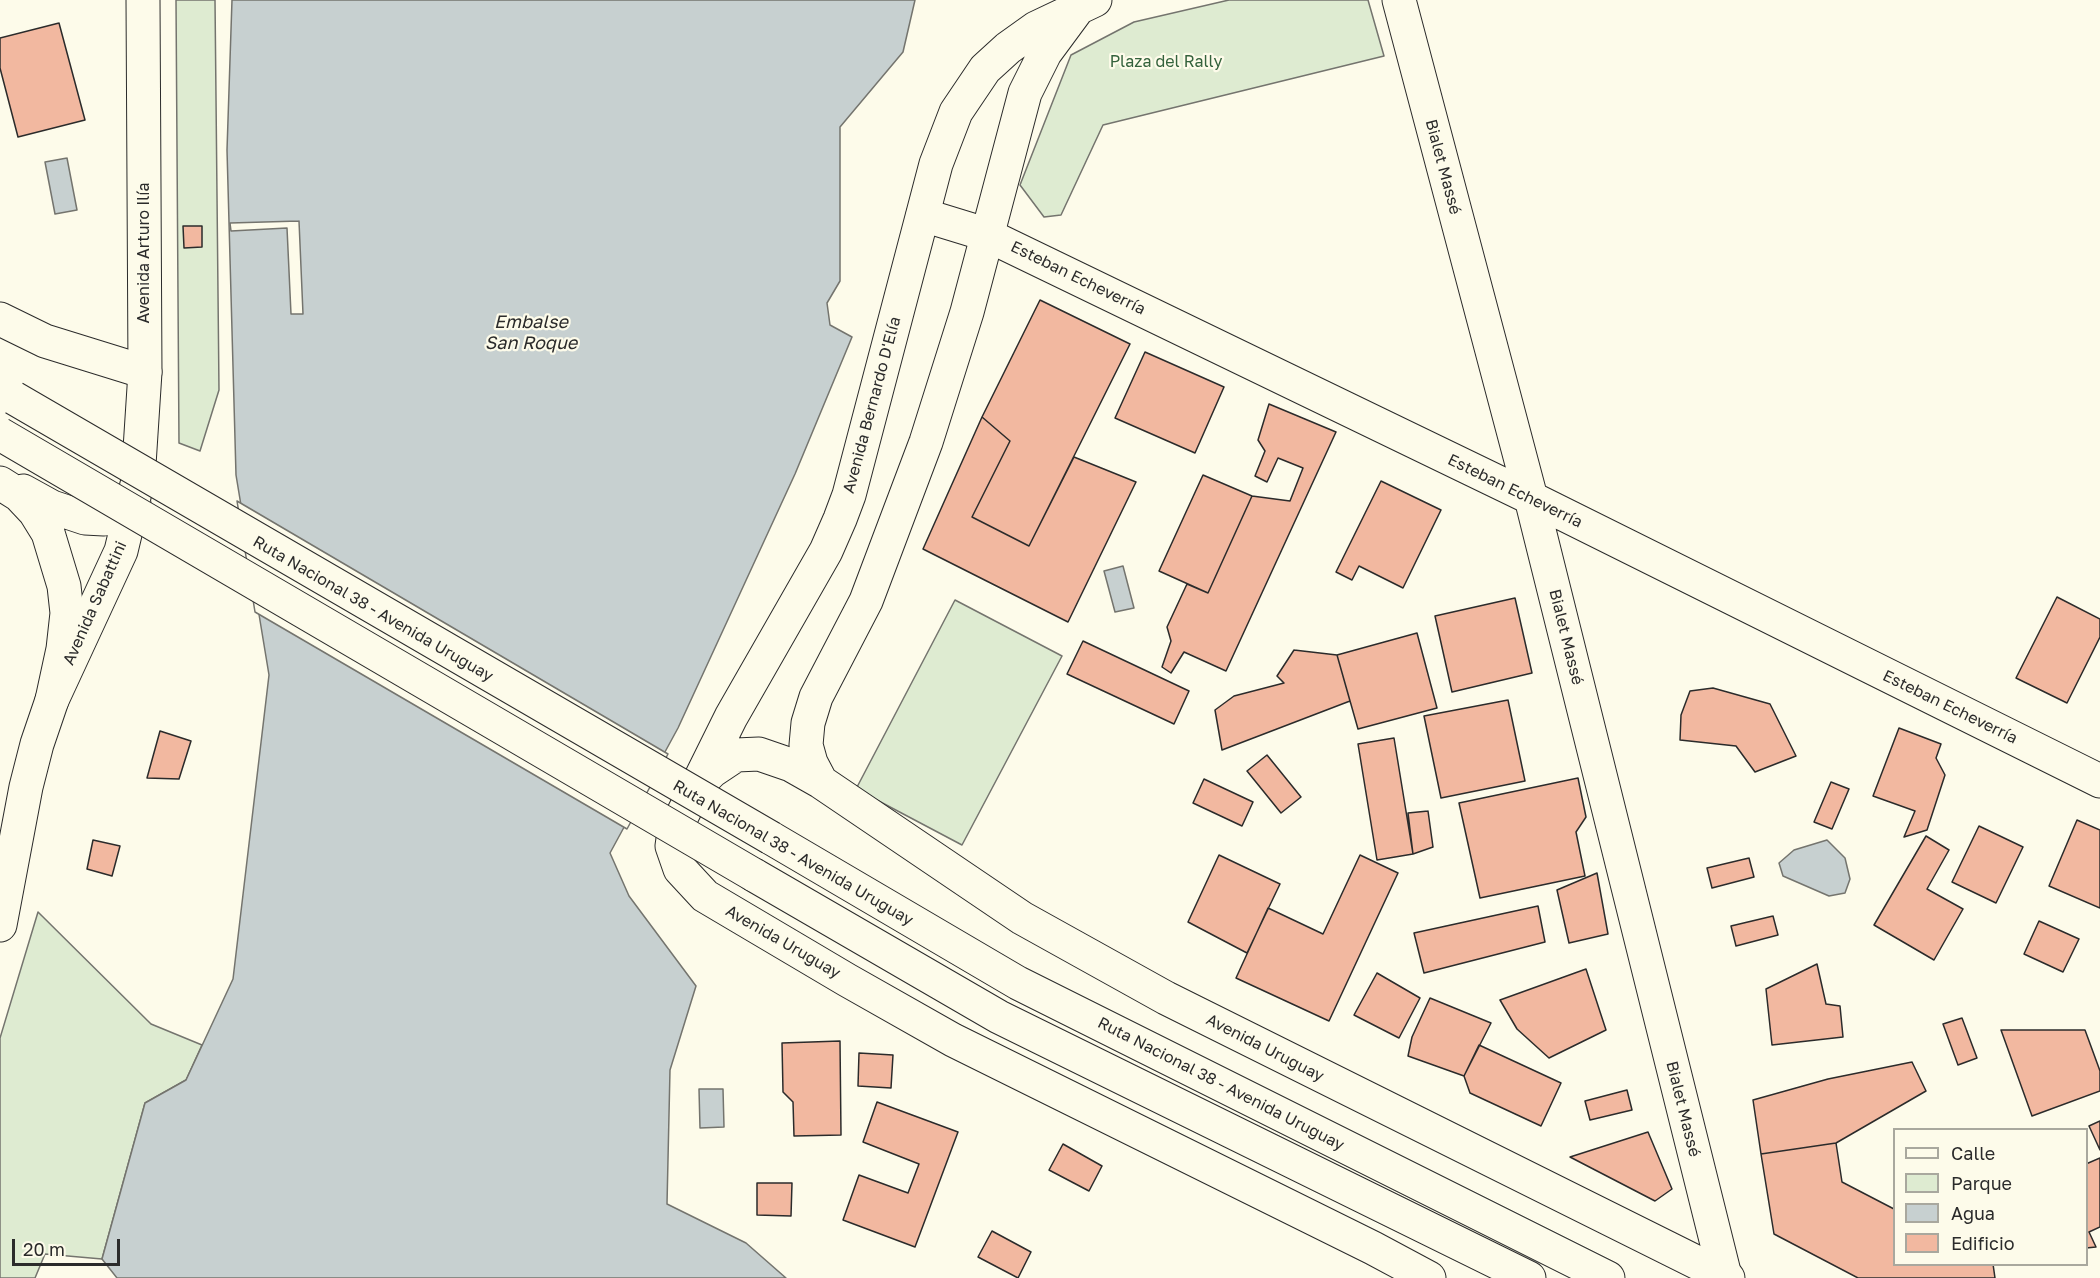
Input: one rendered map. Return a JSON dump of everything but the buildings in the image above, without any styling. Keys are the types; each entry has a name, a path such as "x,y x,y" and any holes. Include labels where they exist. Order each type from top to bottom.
{"main road":[{"name":"Avenida Arturo Ilía","path":"134,504 138,480 145,372 143,0"},
{"name":"Bialet Massé","path":"1399,0 1531,498 1726,1277"},
{"path":"822,782 811,764 806,745 808,723 816,697 866,601 926,442 967,312 985,234 1025,93 1045,53 1086,5"},
{"name":"Avenida Bernardo D'Elía","path":"672,846 674,832 744,692 826,551 840,519 849,495 879,374 947,130 985,69 1008,48 1036,28 1086,5"},
{"name":"Esteban Echeverría","path":"923,215 985,234 1531,498 2100,781"},
{"path":"0,319 45,341 145,372"},
{"name":"Ruta Nacional 38 - Avenida Uruguay","path":"7,394 1018,983 1608,1278"},
{"path":"0,434 999,1017 1528,1278"},
{"path":"0,481 52,507 85,518 104,519 118,516 134,504"},
{"path":"0,481 19,495 35,512 48,533 64,586 67,613 63,650 52,700 26,787 0,925"},
{"name":"Avenida Sabattini","path":"52,700 121,551 134,504"},
{"name":"Avenida Uruguay","path":"696,787 712,771 736,755 759,754 791,765 822,782 1022,918 1166,998 1370,1102 1726,1277"},
{"name":"Avenida Uruguay","path":"672,846 680,869 705,896 847,980 953,1040 1429,1278"}],"green space":[{"path":"176,0 215,0 219,390 200,451 179,443"},
{"name":"Plaza del Rally","path":"1229,0 1368,0 1384,56 1103,125 1061,215 1044,217 1020,185 1071,55 1134,22"},
{"path":"955,600 1062,656 962,845 856,789"},
{"path":"38,912 151,1024 202,1045 186,1080 145,1103 102,1259 45,1254 35,1278 0,1278 0,1038"}],"water":[{"name":"Embalse San Roque","path":"232,0 915,0 903,52 840,127 840,281 827,303 830,325 852,337 795,474 678,728 610,853 629,896 696,986 670,1070 667,1204 746,1243 786,1278 117,1278 102,1259 145,1103 186,1080 233,979 269,675 236,475 227,150"},
{"path":"67,158 77,210 55,214 45,162"},
{"path":"1123,566 1134,608 1115,612 1104,571"},
{"path":"1827,840 1845,858 1850,879 1845,893 1829,896 1783,876 1779,863 1794,850"},
{"path":"699,1089 723,1089 724,1127 700,1128"}],"pier":[{"path":"299,221 303,314 291,314 287,228 231,231 230,223"},
{"path":"237,501 668,754 627,829 255,612"}]}
